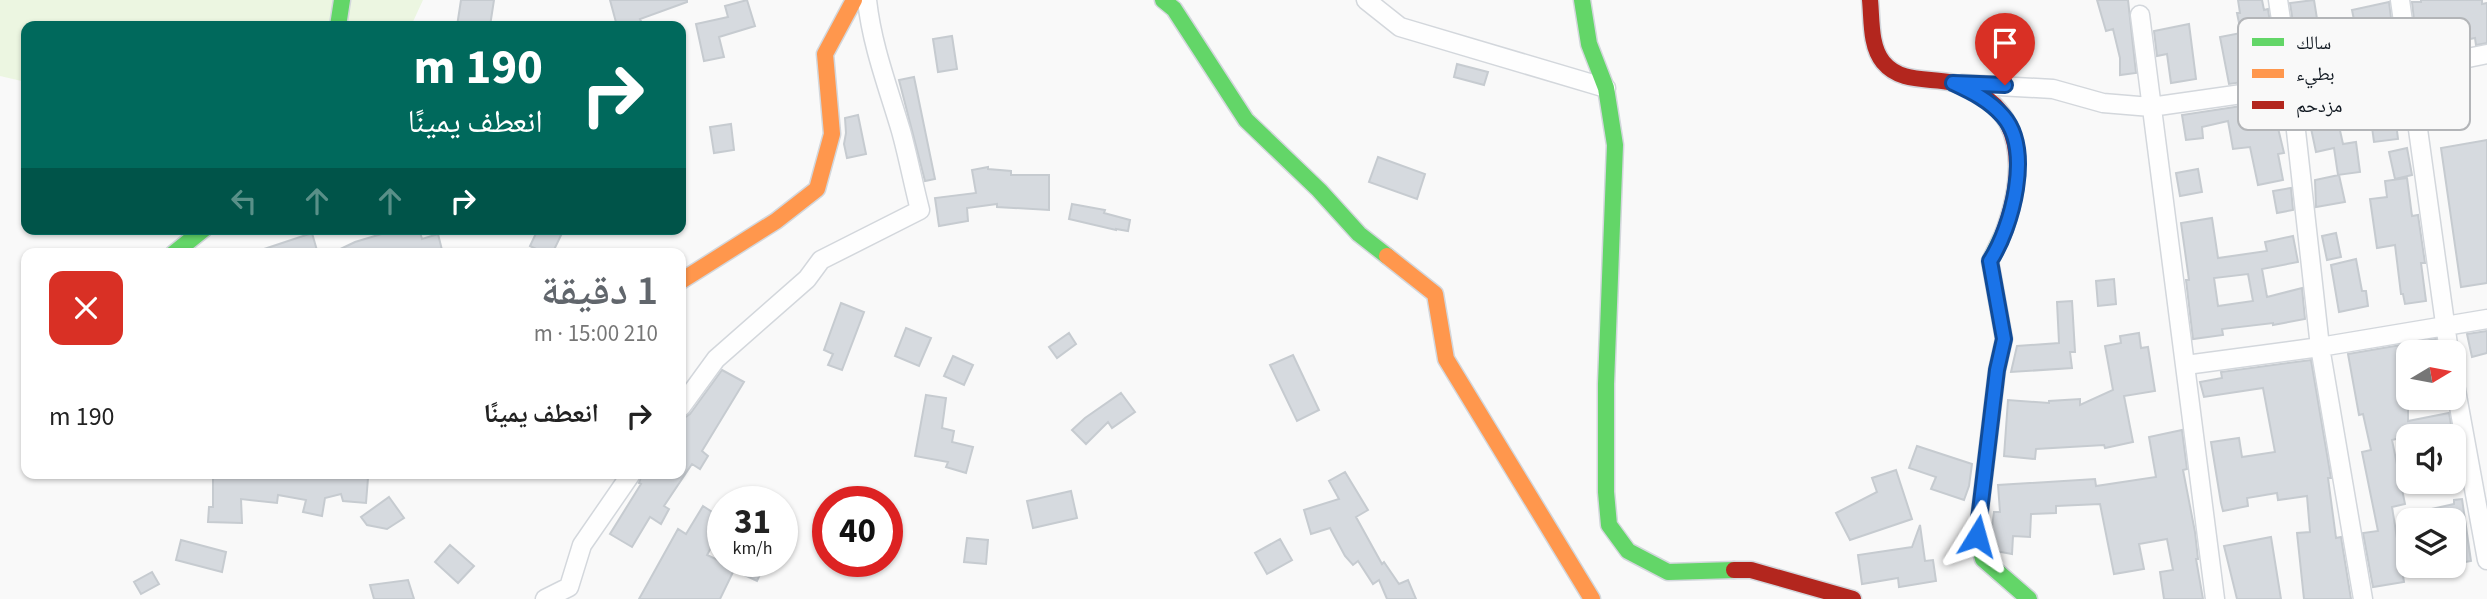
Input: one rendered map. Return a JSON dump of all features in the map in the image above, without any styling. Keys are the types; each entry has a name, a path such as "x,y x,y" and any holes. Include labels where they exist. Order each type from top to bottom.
{"street":[{"path":"339,21 342,0"},
{"path":"686,278 776,221 817,189 832,134 825,54 854,0"},
{"path":"686,400 716,359 807,279 821,260 920,210 901,132 873,38 867,0"},
{"path":"1163,0 1174,9 1246,120 1319,190 1359,234 1434,294 1446,359 1592,599"},
{"path":"1366,0 1400,27 1606,88"},
{"path":"1583,0 1589,44 1606,88 1615,145 1606,384 1606,492 1609,525 1628,551 1668,572 1751,570 1853,599"},
{"path":"1870,0 1877,51 1883,62 1898,76 1953,83 2053,89 2103,103 2151,107 2238,94"},
{"path":"2278,0 2281,18"},
{"path":"2400,0 2402,18"},
{"path":"2140,15 2215,599"},
{"path":"1953,83 1981,96 2005,117 2014,134 2016,145 2015,202 2000,246 1990,261 2004,339 1997,370 1977,536 1983,559 2029,599"},
{"path":"2296,130 2320,347 2363,599"},
{"path":"2417,130 2447,340"},
{"path":"180,248 197,235"},
{"path":"2186,365 2320,347 2487,319"},
{"path":"2460,410 2487,560"},
{"path":"545,599 569,587 582,545 628,479"}],"green space":[{"path":"0,0 423,0 413,21 21,21 21,81 0,76"}],"building":[{"path":"461,0 494,0 491,21 458,21"},
{"path":"610,0 687,0 640,19 641,21 616,21"},
{"path":"747,0 755,26 719,37 724,57 704,61 696,24 728,17 725,6"},
{"path":"2097,0 2128,0 2136,73 2120,75 2120,58 2113,29 2106,31"},
{"path":"2238,0 2262,0 2264,10 2268,9 2269,18 2238,18 2237,13 2240,13"},
{"path":"2314,0 2317,18 2292,18 2290,3"},
{"path":"2482,0 2482,4 2487,3 2487,43 2476,45 2475,38 2470,39 2470,18 2414,18 2412,2"},
{"path":"2389,2 2391,18 2354,18 2352,10"},
{"path":"2189,24 2196,79 2171,83 2167,54 2157,56 2154,31"},
{"path":"2238,34 2238,83 2229,84 2220,37"},
{"path":"952,36 957,69 938,72 933,39"},
{"path":"1457,64 1488,72 1484,85 1454,77"},
{"path":"914,77 935,179 925,181 899,80"},
{"path":"2238,107 2238,130 2278,130 2284,153 2278,154 2283,180 2258,185 2250,147 2233,149 2228,121 2202,127 2203,138 2186,140 2182,115"},
{"path":"858,115 866,154 847,158 844,144 845,118"},
{"path":"731,124 734,150 714,153 710,127"},
{"path":"2311,130 2340,130 2343,144 2356,142 2360,172 2338,175 2334,148 2316,152"},
{"path":"2372,130 2397,130 2398,139 2374,142"},
{"path":"2487,140 2487,283 2461,287 2441,148"},
{"path":"2407,148 2412,175 2395,179 2389,152"},
{"path":"1378,157 1425,174 1417,199 1369,182"},
{"path":"988,167 1011,171 1011,175 1049,175 1049,210 997,207 997,204 967,208 968,221 939,226 935,198 976,193 972,170"},
{"path":"2198,169 2202,192 2180,196 2176,173"},
{"path":"2339,175 2345,202 2316,207 2315,180"},
{"path":"2407,178 2412,216 2418,215 2425,263 2421,263 2426,301 2405,304 2401,294 2395,245 2377,248 2370,199 2387,197 2385,181"},
{"path":"2291,188 2293,210 2277,213 2273,191"},
{"path":"1072,204 1105,210 1104,213 1130,220 1128,231 1069,219"},
{"path":"2212,218 2218,258 2267,251 2265,242 2293,236 2298,262 2262,269 2267,297 2302,288 2305,319 2273,325 2222,329 2223,335 2193,339 2181,223","holes":["2248,274 2253,301 2218,306 2214,278"]},
{"path":"2336,233 2341,257 2327,260 2322,236"},
{"path":"313,235 316,248 267,248"},
{"path":"378,235 421,235 422,239 438,235 442,248 342,248"},
{"path":"535,235 561,235 555,248 530,246"},
{"path":"2356,259 2362,291 2366,291 2368,306 2339,312 2331,265"},
{"path":"2114,279 2116,304 2098,306 2096,281"},
{"path":"2072,301 2075,352 2070,352 2072,368 2011,372 2017,346 2059,343 2057,302"},
{"path":"841,303 864,312 842,370 828,365 833,354 824,350"},
{"path":"906,328 931,338 919,366 895,356"},
{"path":"2487,331 2487,353 2472,357 2467,334"},
{"path":"1069,333 1076,344 1057,358 1049,347"},
{"path":"2139,333 2141,348 2148,347 2155,391 2124,396 2133,442 2105,448 2104,445 2036,449 2035,459 2004,456 2008,400 2049,403 2080,399 2080,405 2113,390 2105,346 2121,343 2120,336"},
{"path":"2396,346 2396,410 2408,410 2408,421 2449,413 2451,424 2396,424 2396,439 2392,440 2396,460 2396,494 2403,494 2405,504 2392,507 2396,532 2396,578 2403,578 2404,582 2373,587 2363,533 2378,531 2362,452 2371,450 2363,414 2359,415 2348,354"},
{"path":"1293,355 1319,410 1297,421 1270,365"},
{"path":"953,356 973,365 964,385 944,376"},
{"path":"2311,360 2331,478 2328,478 2336,538 2341,537 2351,599 2304,599 2297,533 2310,532 2307,496 2278,500 2277,493 2247,498 2248,506 2223,511 2211,442 2239,438 2242,457 2275,452 2263,388 2204,397 2200,382 2222,378 2221,372"},
{"path":"722,370 744,382 702,451 708,456 700,469 692,464 686,473 686,417"},
{"path":"1121,393 1135,412 1112,428 1108,422 1086,444 1072,430"},
{"path":"926,395 946,398 942,428 954,431 952,442 973,447 966,473 946,467 948,462 915,456"},
{"path":"2182,430 2187,469 2183,470 2195,532 2196,559 2203,599 2164,599 2160,572 2173,570 2167,539 2139,544 2144,569 2114,574 2100,504 2056,506 2056,513 2031,514 2030,537 2013,536 2012,554 1995,551 1991,535 1994,512 2000,512 1998,485 2095,479 2096,486 2156,477 2149,437"},
{"path":"1917,446 1972,464 1964,500 1931,489 1936,477 1909,468"},
{"path":"1896,470 1912,519 1850,540 1836,513 1877,492 1872,478"},
{"path":"1345,472 1368,510 1356,517 1382,564 1384,562 1399,584 1408,580 1416,599 1387,599 1379,580 1373,584 1358,561 1353,565 1345,556 1330,528 1311,534 1304,510 1339,499 1329,481"},
{"path":"213,479 368,479 366,503 343,501 341,494 325,498 322,516 303,512 306,500 278,495 277,503 241,499 242,523 208,522 209,507 213,507"},
{"path":"640,479 682,479 664,506 669,509 661,524 650,517 632,547 610,534 641,484"},
{"path":"1071,491 1077,518 1033,528 1027,501"},
{"path":"389,497 404,518 387,529 367,525 361,517"},
{"path":"2462,499 2463,508 2436,508 2454,504 2454,500"},
{"path":"703,506 707,509 707,577 731,577 720,599 639,599 678,529 686,534"},
{"path":"1920,525 1925,561 1933,560 1936,581 1899,587 1898,578 1862,584 1858,555 1912,547"},
{"path":"2466,527 2471,561 2466,562"},
{"path":"2271,537 2281,599 2237,599 2224,546"},
{"path":"967,538 988,540 986,564 964,562"},
{"path":"1280,539 1292,560 1267,574 1255,553"},
{"path":"181,540 226,552 222,572 176,560"},
{"path":"450,545 474,566 458,583 435,562"},
{"path":"152,572 159,584 141,594 134,582"},
{"path":"408,580 414,599 374,599 370,585"}],"traffic: fast":[{"path":"339,21 342,0"},
{"path":"1163,0 1174,9 1246,120 1319,190 1359,234 1387,256"},
{"path":"1582,0 1589,44 1606,88 1615,145 1606,384 1606,492 1609,525 1628,551 1668,572 1734,570"},
{"path":"2003,234 1990,261 2004,339 1997,370 1977,536 1983,559 2029,599"},
{"path":"180,248 197,235"}],"traffic: slow":[{"path":"686,278 776,221 817,189 832,134 825,54 854,0"},
{"path":"1387,256 1435,294 1446,359 1592,599"}],"traffic: jam":[{"path":"1870,0 1876,48 1890,69 1907,77 1945,81 1979,93 1996,107 2008,124 2015,144 2017,166 2015,188 2003,234"},
{"path":"1734,570 1751,570 1853,599"}],"route":[{"path":"1977,536 1997,370 2004,339 1990,261 2000,246 2015,202 2017,156 2014,134 2005,117 1981,96 1953,83 2005,85"}]}
